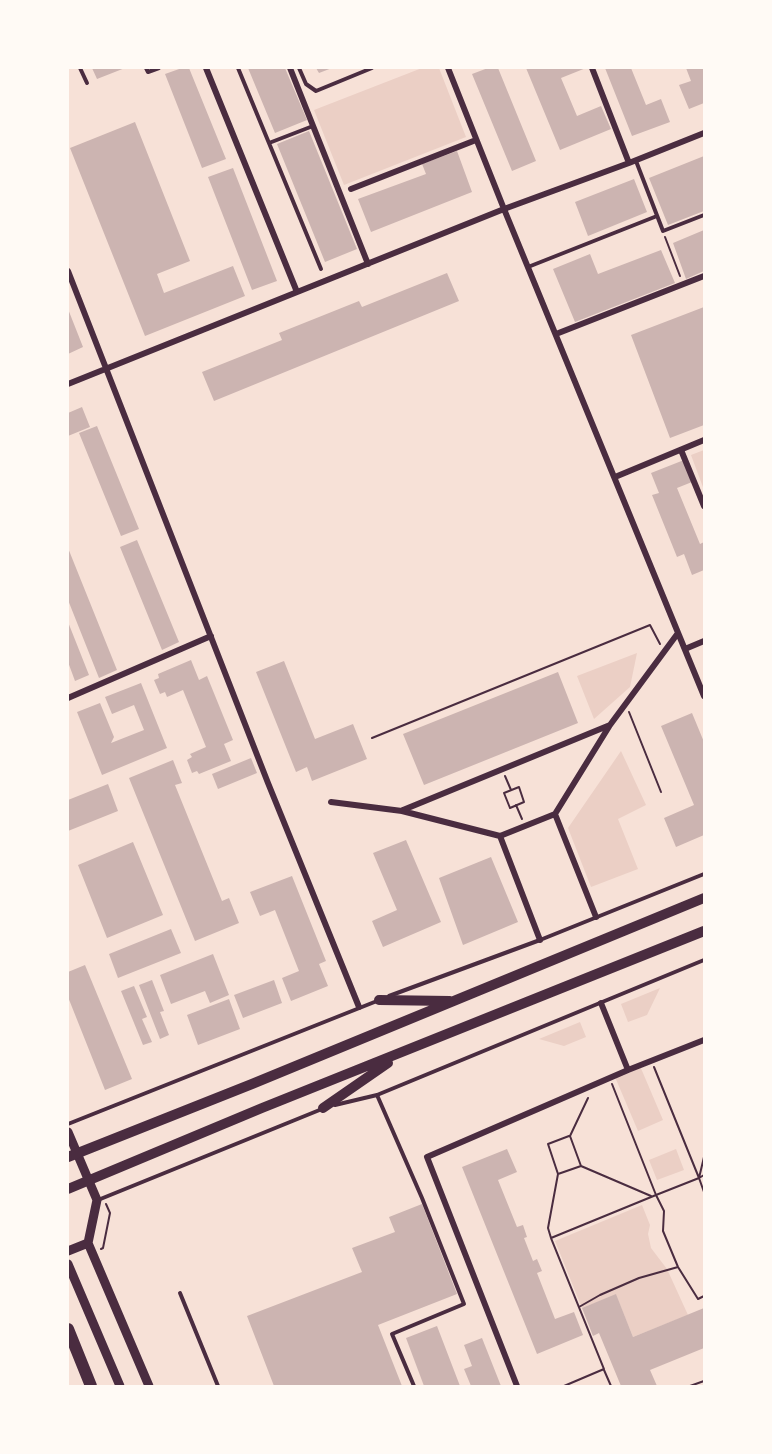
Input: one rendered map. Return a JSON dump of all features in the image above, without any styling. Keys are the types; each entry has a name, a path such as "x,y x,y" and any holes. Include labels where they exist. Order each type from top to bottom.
{"highway":[{"path":"68,1329 91,1386"}],"main road":[{"path":"68,1157 705,898"},
{"path":"68,1189 262,1108 705,931"},
{"path":"379,1000 456,1001"},
{"path":"323,1108 403,1053"}],"street":[{"path":"206,68 297,292"},
{"path":"290,68 368,264"},
{"path":"448,68 705,696"},
{"path":"592,68 632,162"},
{"path":"68,384 504,209 705,133"},
{"path":"351,189 476,140"},
{"path":"68,272 268,783 359,1007"},
{"path":"556,334 705,276"},
{"path":"615,477 705,440"},
{"path":"681,450 705,506"},
{"path":"331,802 402,811 500,836 555,814 610,725 678,633"},
{"path":"68,698 211,636"},
{"path":"685,649 705,641"},
{"path":"402,811 610,725"},
{"path":"555,814 596,917"},
{"path":"500,836 540,940"},
{"path":"602,1003 628,1070"},
{"path":"516,1386 427,1157 628,1070 705,1040"},
{"path":"68,1132 97,1200 88,1243 148,1386"},
{"path":"68,1251 88,1243"},
{"path":"68,1264 120,1386"}],"lane":[{"path":"80,68 87,83"},
{"path":"146,68 148,72 159,68"},
{"path":"238,68 321,269"},
{"path":"299,68 306,84 316,91 372,68"},
{"path":"269,144 314,125"},
{"path":"632,162 663,231 705,215"},
{"path":"528,267 657,216"},
{"path":"68,1124 359,1007 540,940 705,874"},
{"path":"97,1200 323,1108 377,1095 705,960"},
{"path":"377,1095 422,1198 464,1304 392,1334 414,1386"},
{"path":"180,1293 218,1386"}],"path":[{"path":"663,231 683,285"},
{"path":"372,738 650,625 664,652"},
{"path":"626,704 661,792"},
{"path":"502,770 510,790"},
{"path":"519,787 524,802 510,807 504,793 510,790 519,787"},
{"path":"516,805 525,826"},
{"path":"652,1062 705,1192"},
{"path":"610,1079 654,1195 664,1211 663,1231 678,1268 698,1299 705,1296"},
{"path":"581,1166 570,1136 583,1106 596,1085"},
{"path":"570,1136 548,1144 558,1174 548,1228 611,1386"},
{"path":"699,1178 705,1157"},
{"path":"558,1174 581,1166 654,1195"},
{"path":"551,1238 705,1175"},
{"path":"579,1307 639,1278 678,1268"},
{"path":"564,1386 604,1369"},
{"path":"690,1386 705,1381"}],"shaded area":[{"path":"422,68 439,68 466,137 344,185 314,110"},
{"path":"704,450 704,490 691,455"},
{"path":"637,653 630,687 594,719 577,676"},
{"path":"621,751 646,805 618,819 638,869 591,887 568,828"},
{"path":"660,988 647,1015 628,1022 621,1004"},
{"path":"580,1022 586,1037 564,1046 539,1039"},
{"path":"640,1066 663,1120 638,1131 615,1077"},
{"path":"676,1149 684,1170 657,1180 649,1160"},
{"path":"642,1205 650,1225 648,1234 651,1248 667,1269 688,1315 633,1337 616,1295 582,1308 555,1241"}],"building":[{"path":"92,68 125,68 97,79"},
{"path":"189,68 226,159 202,168 165,74"},
{"path":"248,68 285,68 307,120 275,133"},
{"path":"316,68 332,68 319,73"},
{"path":"488,68 498,68 536,161 512,171 472,74"},
{"path":"526,68 586,68 561,78 577,116 601,106 611,129 560,150"},
{"path":"605,68 631,68 646,105 661,99 670,122 632,136"},
{"path":"686,68 704,68 704,103 689,109 679,85 691,81"},
{"path":"135,122 190,261 157,274 164,293 233,266 245,296 145,336 70,148"},
{"path":"309,131 357,249 325,262 277,144"},
{"path":"457,151 472,192 371,232 358,199 426,174 422,164"},
{"path":"704,156 704,211 668,225 649,178"},
{"path":"233,168 277,281 252,290 208,177"},
{"path":"634,179 647,212 588,236 575,202"},
{"path":"704,230 704,271 686,279 673,243"},
{"path":"661,250 675,283 575,322 553,269 590,254 598,274"},
{"path":"447,273 459,301 214,401 202,372 282,340 279,333 359,301 362,307"},
{"path":"704,307 704,425 670,438 631,335"},
{"path":"68,309 83,347 68,354"},
{"path":"82,407 90,427 68,436 68,413"},
{"path":"97,426 139,529 121,536 79,433"},
{"path":"684,460 692,482 677,488 700,544 704,542 704,570 692,575 684,554 677,557 652,495 659,493 651,473"},
{"path":"137,540 179,642 162,650 120,547"},
{"path":"68,548 117,670 99,678 68,600"},
{"path":"68,622 89,675 75,681 68,662"},
{"path":"191,660 199,680 207,676 233,740 224,744 231,761 199,774 197,771 192,773 187,760 192,757 190,754 206,747 183,690 167,697 165,692 160,694 154,680 159,678 158,674"},
{"path":"284,661 315,739 353,724 367,759 312,781 307,767 296,772 256,672"},
{"path":"558,672 578,723 424,785 403,734"},
{"path":"141,683 167,748 102,775 77,712 100,703 114,737 111,743 144,730 134,705 112,714 105,697"},
{"path":"692,713 704,742 704,835 676,847 664,818 694,805 661,726"},
{"path":"251,758 257,773 218,789 212,774"},
{"path":"173,760 182,783 175,785 222,901 229,898 239,923 195,941 129,778"},
{"path":"108,784 118,811 68,831 68,800"},
{"path":"406,840 441,922 383,947 372,921 397,910 373,853"},
{"path":"133,842 163,915 107,938 78,865"},
{"path":"491,857 518,922 463,945 439,878"},
{"path":"292,876 326,961 319,964 328,986 291,1001 282,978 299,971 275,910 260,916 250,892"},
{"path":"171,929 181,953 118,978 109,954"},
{"path":"213,954 229,995 210,1003 205,991 171,1004 160,975"},
{"path":"85,965 132,1079 105,1090 68,997 68,972"},
{"path":"152,980 164,1011 160,1012 169,1035 160,1039 139,985"},
{"path":"274,980 282,1003 243,1018 234,995"},
{"path":"134,986 147,1017 142,1019 152,1042 143,1045 121,991"},
{"path":"229,999 240,1029 198,1045 187,1015"},
{"path":"507,1149 517,1172 498,1180 517,1227 523,1225 527,1237 524,1238 533,1261 537,1259 542,1271 537,1273 555,1319 574,1312 583,1335 537,1354 462,1167"},
{"path":"422,1204 457,1294 378,1325 402,1386 274,1386 247,1316 362,1272 352,1248 395,1232 389,1217"},
{"path":"616,1294 633,1337 704,1308 704,1348 650,1370 657,1386 621,1386 599,1333 593,1336 582,1308"},
{"path":"437,1326 460,1386 424,1386 406,1338"},
{"path":"482,1338 501,1386 471,1386 464,1369 472,1366 464,1345"}]}
